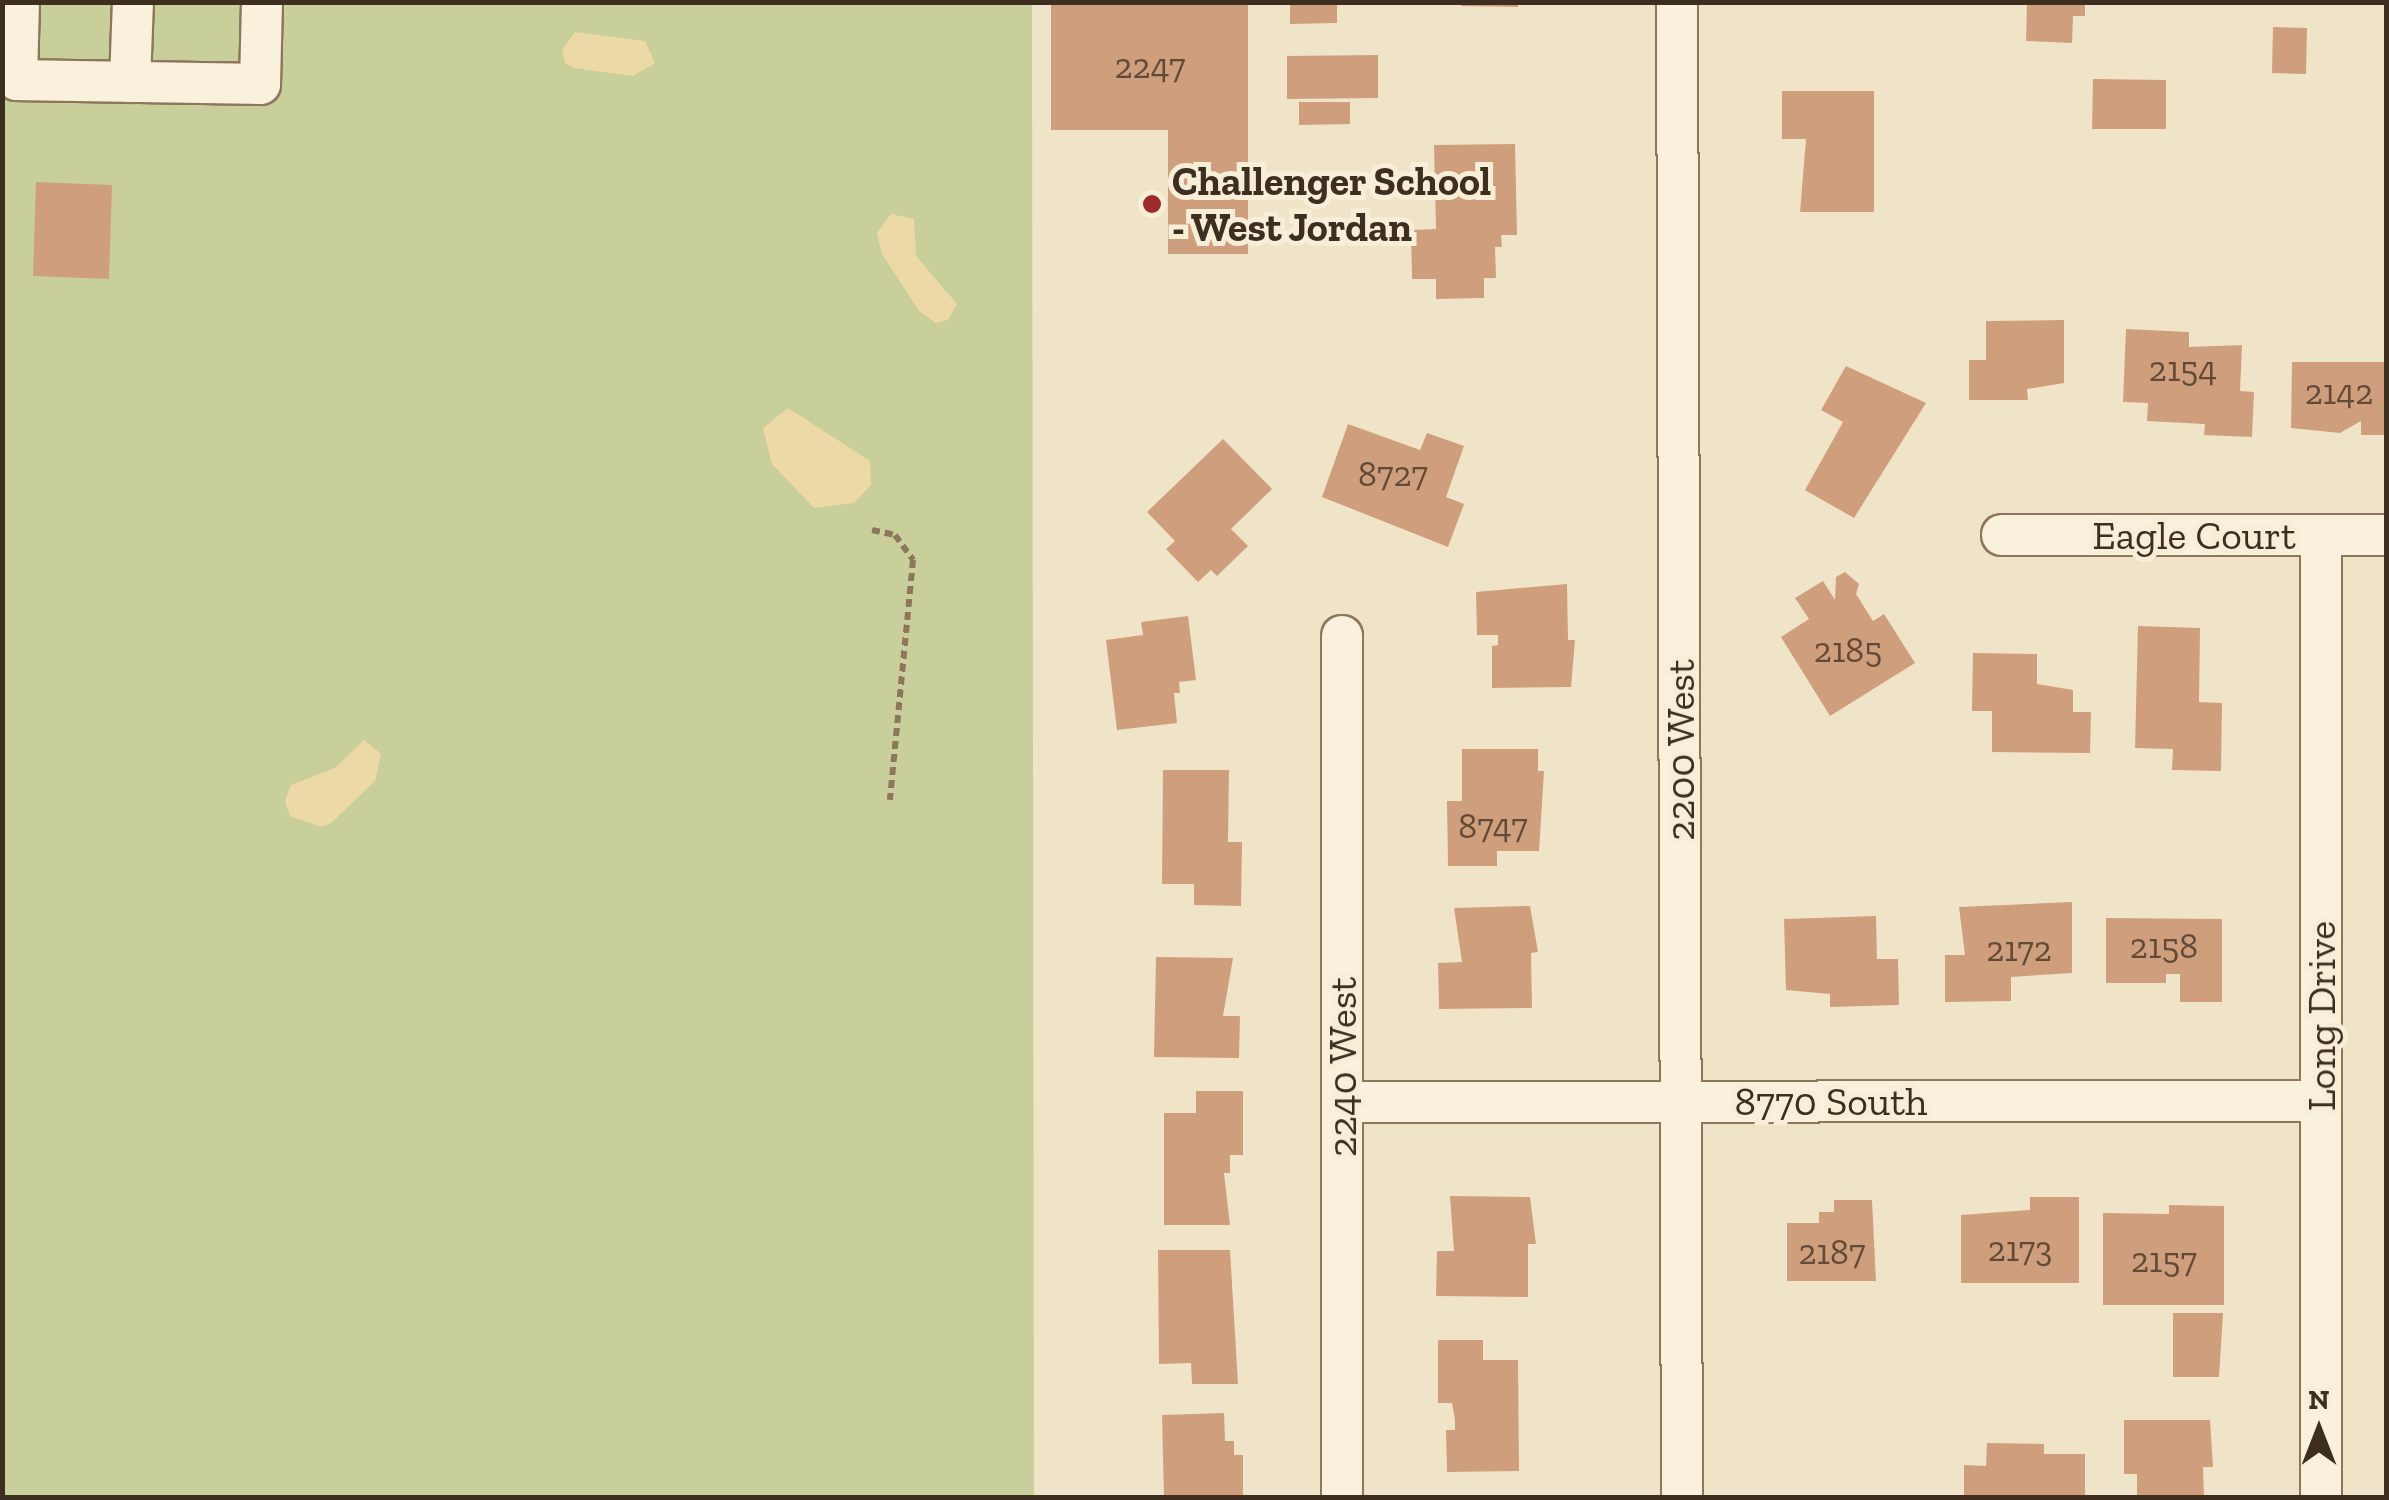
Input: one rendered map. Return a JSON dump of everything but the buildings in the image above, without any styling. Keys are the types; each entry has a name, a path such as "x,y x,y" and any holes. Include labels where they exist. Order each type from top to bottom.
{"street":[{"path":"19,2 17,80 260,84 262,2"},
{"path":"130,82 132,2"},
{"name":"2200 West","path":"1676,2 1682,1498"},
{"name":"Eagle Court","path":"2002,535 2386,535"},
{"name":"Long Drive","path":"2321,535 2321,1498"},
{"name":"2240 West","path":"1342,636 1342,1498"},
{"name":"8770 South","path":"1342,1102 2321,1101"}],"path":[{"path":"872,530 895,535 913,560 890,800"}],"green space":[{"path":"3,3 1032,3 1034,1497 3,1497"}],"sand":[{"path":"575,32 645,41 655,63 633,76 574,68 565,63 562,50"},
{"path":"891,214 914,219 916,256 957,304 948,320 936,323 919,311 882,254 877,233"},
{"path":"788,408 870,461 871,485 854,503 814,508 772,464 763,428"},
{"path":"364,740 381,754 375,781 331,823 321,827 290,816 285,801 291,785 335,768"}],"place":[{"name":"Challenger School - West Jordan","path":"1152,204"}]}
